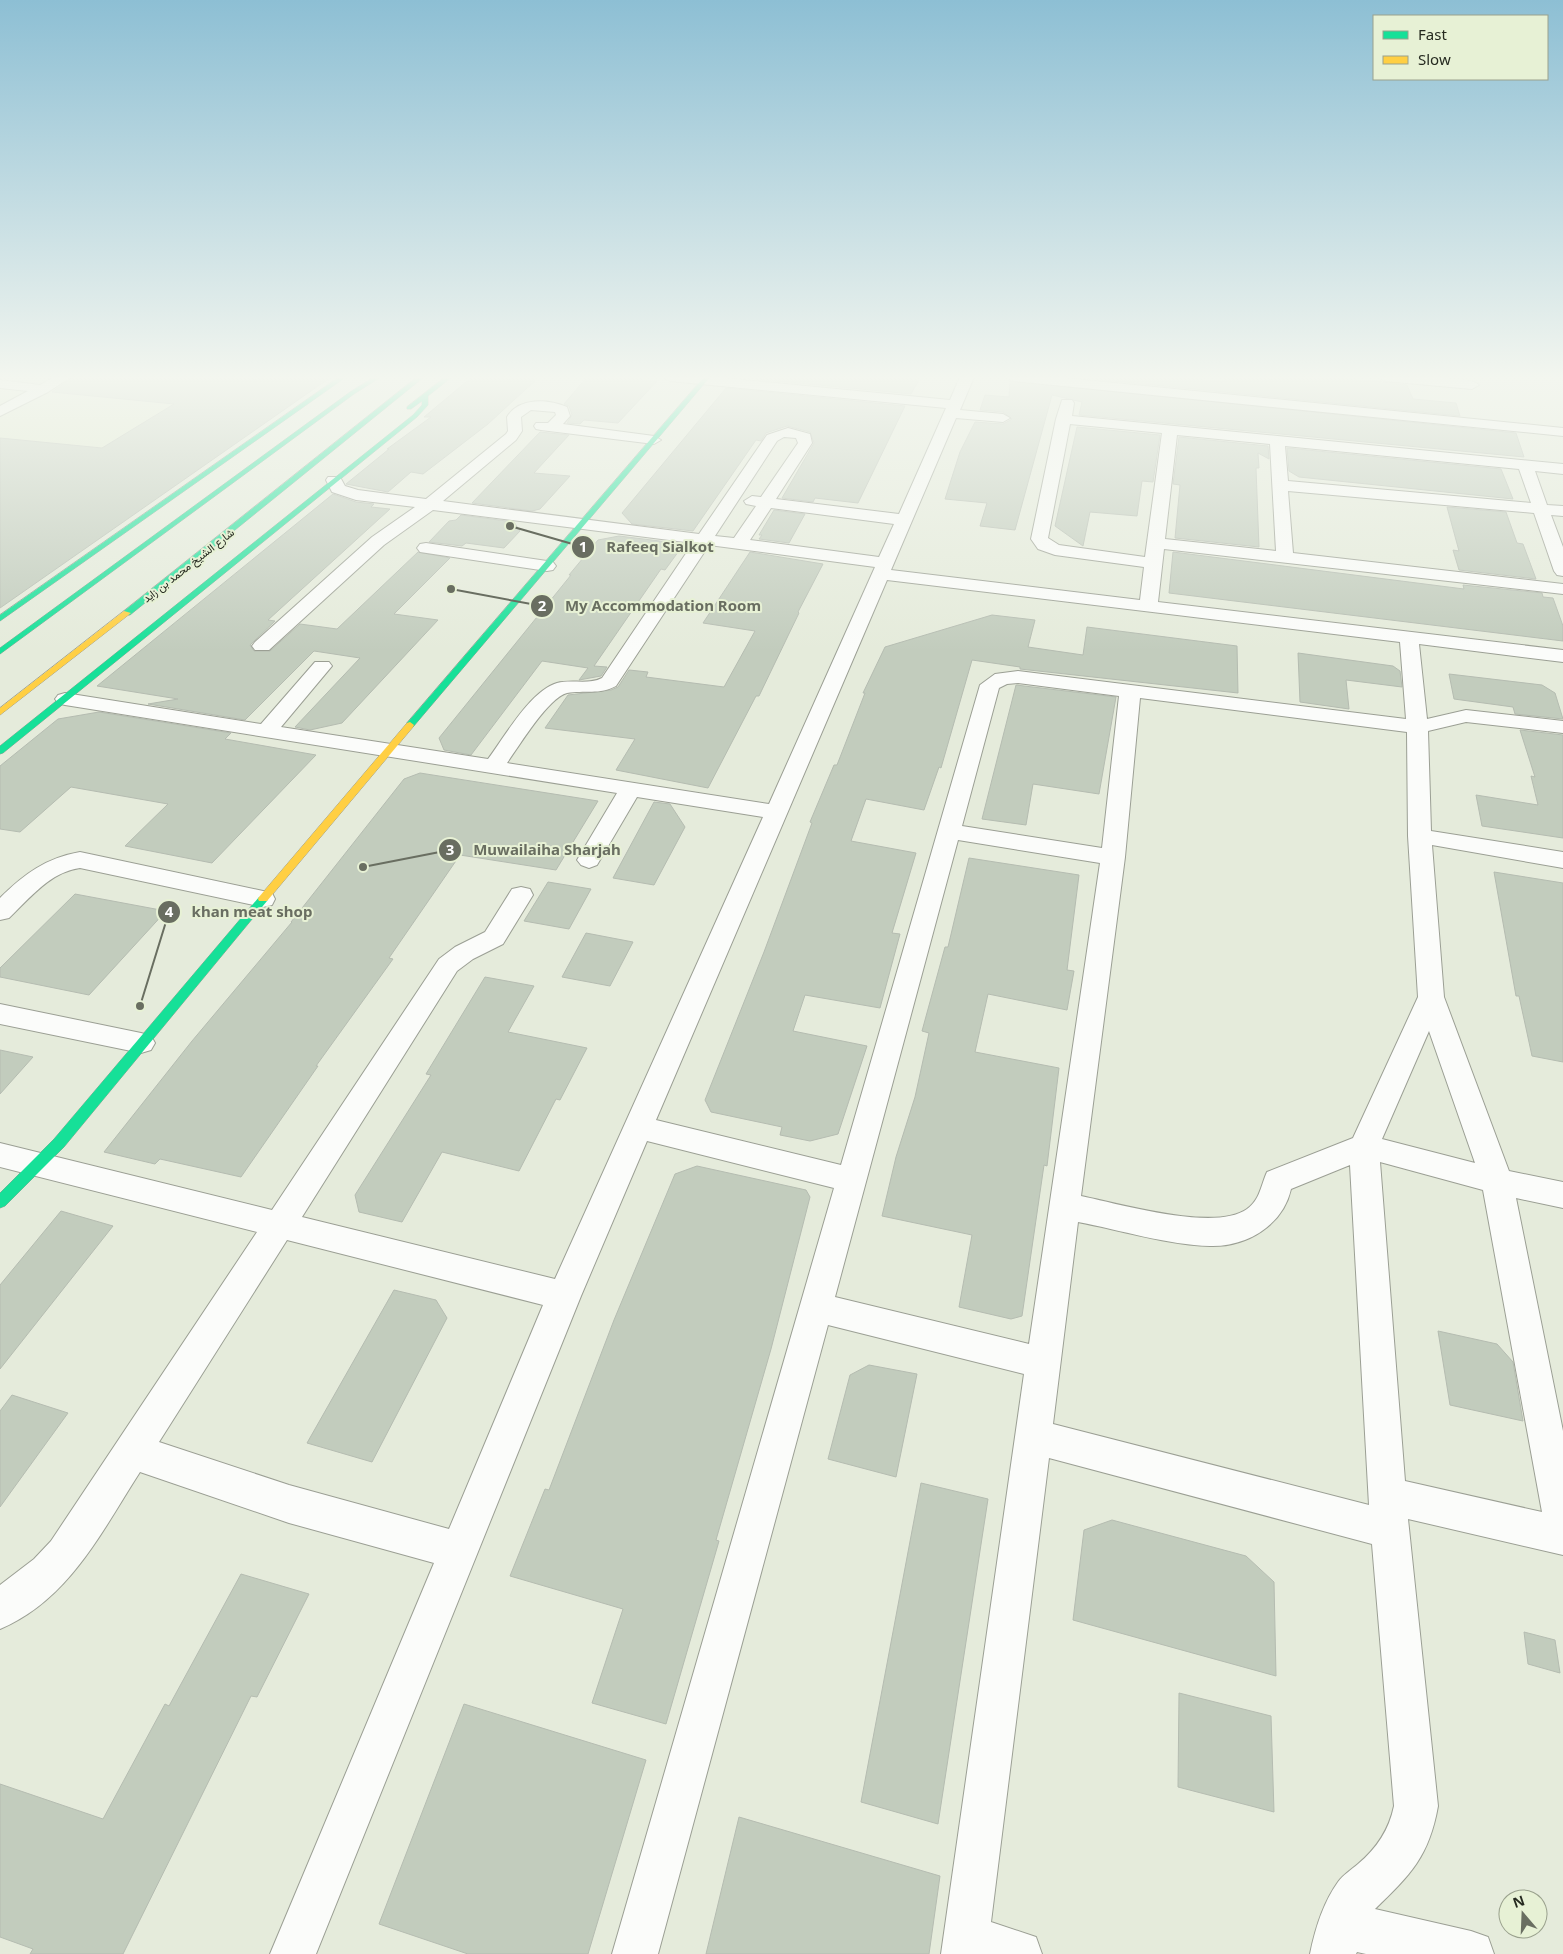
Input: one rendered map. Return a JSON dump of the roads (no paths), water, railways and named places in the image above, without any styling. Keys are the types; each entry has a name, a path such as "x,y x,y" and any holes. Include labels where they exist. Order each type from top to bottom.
{"main road":[{"path":"0,619 214,468"},
{"path":"0,652 250,468"},
{"name":"شارع الشيخ محمد بن زايد","path":"0,712 210,548 308,468"},
{"path":"278,511 333,468"},
{"path":"0,751 349,468"},
{"path":"0,1202 40,1164 630,468"},
{"path":"210,548 251,528"}],"street":[{"path":"262,646 378,541 430,504 473,468"},
{"path":"493,767 551,693 570,686 600,687 609,682 751,468"},
{"path":"739,544 789,468"},
{"path":"293,1954 564,1296 927,468"},
{"path":"1053,468 1039,536 1041,542 1055,550 1153,564"},
{"path":"1148,606 1165,468"},
{"path":"1279,468 1285,557"},
{"path":"1526,468 1541,509 1559,548 1563,571"},
{"path":"334,480 338,490 349,494 739,544 882,568 1148,606 1563,656"},
{"path":"1280,485 1563,512"},
{"path":"731,498 904,520"},
{"path":"1156,543 1563,589"},
{"path":"426,548 547,566"},
{"path":"1409,638 1417,727 1420,836 1431,998 1498,1181 1554,1428 1563,1524"},
{"path":"266,731 322,666"},
{"path":"635,1954 990,685 1002,678 1018,677 1417,727 1452,717 1466,716 1563,727"},
{"path":"1019,1954 965,1946 1064,1206 1113,857 1130,692"},
{"path":"65,699 777,812"},
{"path":"589,860 630,790"},
{"path":"948,831 1113,857"},
{"path":"1420,836 1563,860"},
{"path":"0,912 45,870 62,863 80,860 263,899"},
{"path":"0,1609 48,1573 65,1555 134,1452 448,965 494,938 521,895"},
{"path":"1431,998 1364,1146 1389,1513 1416,1806 1412,1829 1403,1848 1391,1864 1354,1898 1336,1939 1471,1954"},
{"path":"0,1014 141,1043"},
{"path":"637,1127 850,1180"},
{"path":"1064,1206 1184,1230 1212,1233 1238,1228 1259,1218 1273,1201 1278,1181 1364,1146 1498,1181 1563,1195"},
{"path":"0,1155 564,1296"},
{"path":"815,1307 1043,1363"},
{"path":"1033,1436 1389,1513 1563,1536"},
{"path":"134,1452 289,1504 459,1551"}],"place":[{"name":"Rafeeq Sialkot","path":"510,526"},
{"name":"My Accommodation Room","path":"451,589"},
{"name":"Muwailaiha Sharjah","path":"363,867"},
{"name":"khan meat shop","path":"140,1006"}]}
